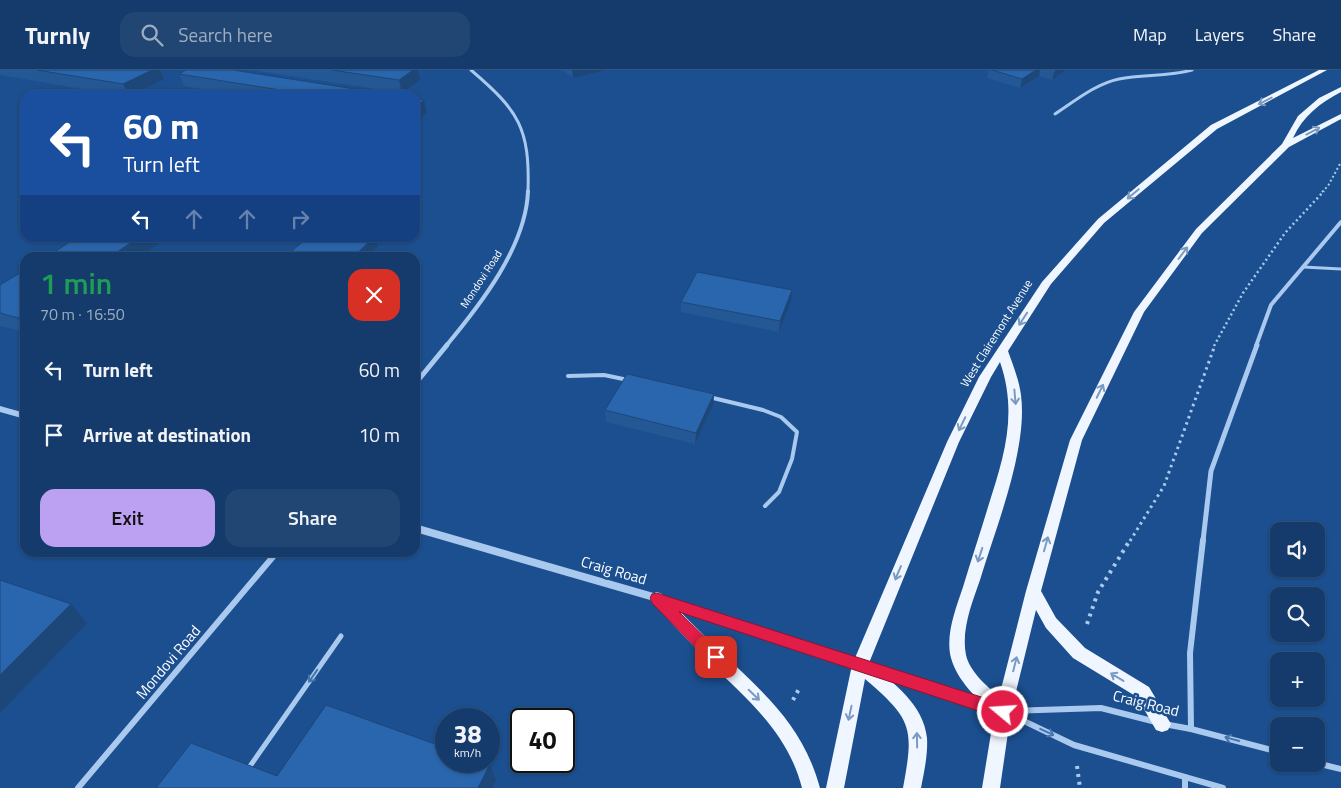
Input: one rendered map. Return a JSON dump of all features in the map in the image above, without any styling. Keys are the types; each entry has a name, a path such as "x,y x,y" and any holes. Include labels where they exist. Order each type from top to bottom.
{"main road":[{"name":"West Clairemont Avenue","path":"835,788 860,665 953,442 985,377 1046,282 1101,221 1214,127 1324,70"},
{"path":"1286,145 1301,115 1312,106 1341,89"},
{"path":"992,788 1003,712 1033,591 1076,440 1139,312 1199,231 1286,145 1341,116"},
{"path":"1002,350 1010,372 1015,395 1015,432 1008,466 962,613 956,642 958,659 970,680 1003,712"},
{"path":"1033,591 1051,623 1079,653 1143,692 1162,724"},
{"path":"657,598 763,704 789,736 806,766 811,788"},
{"path":"860,665 892,693 910,715 917,729 917,756 912,788"}],"street":[{"name":"Mondovi Road","path":"420,378 484,297 505,264 520,230 527,200 530,176 524,130 506,101 471,70"},
{"path":"1055,114 1107,82 1140,77 1165,77 1192,70"},
{"path":"1191,729 1190,653 1210,471 1271,305 1341,222"},
{"path":"0,409 20,415"},
{"name":"Craig Road","path":"420,529 657,598 1003,712 1074,745 1223,788"},
{"name":"Mondovi Road","path":"78,788 273,557"},
{"name":"Craig Road","path":"1003,712 1101,708 1270,750"},
{"path":"1325,765 1341,770"},
{"path":"1185,778 1185,788"}],"lane":[{"path":"1303,266 1341,269"},
{"path":"568,376 604,375 633,381"},
{"path":"699,395 781,417 797,432 792,459 779,492 764,506"},
{"path":"244,775 341,636"}],"path":[{"path":"1079,653 1098,592 1164,486 1178,452 1214,347 1243,293 1285,233 1328,186 1341,162"},
{"path":"793,700 800,687"},
{"path":"1074,745 1080,788"}],"building":[{"path":"37,70 152,70 123,84"},
{"path":"186,70 233,70 361,90 280,90 179,74"},
{"path":"332,70 413,70 399,80"},
{"path":"992,70 1036,70 1022,79"},
{"path":"70,242 132,242 117,252 54,252"},
{"path":"302,242 369,242 358,252 291,252"},
{"path":"697,272 792,290 780,321 681,302"},
{"path":"20,273 20,317 18,318 0,313 0,285"},
{"path":"627,374 714,394 696,433 605,410"},
{"path":"0,580 71,604 0,675"},
{"path":"326,705 435,744 435,773 486,773 478,788 156,788 191,743 277,776"}],"route":[{"path":"716,657 657,598 1003,712"}]}
